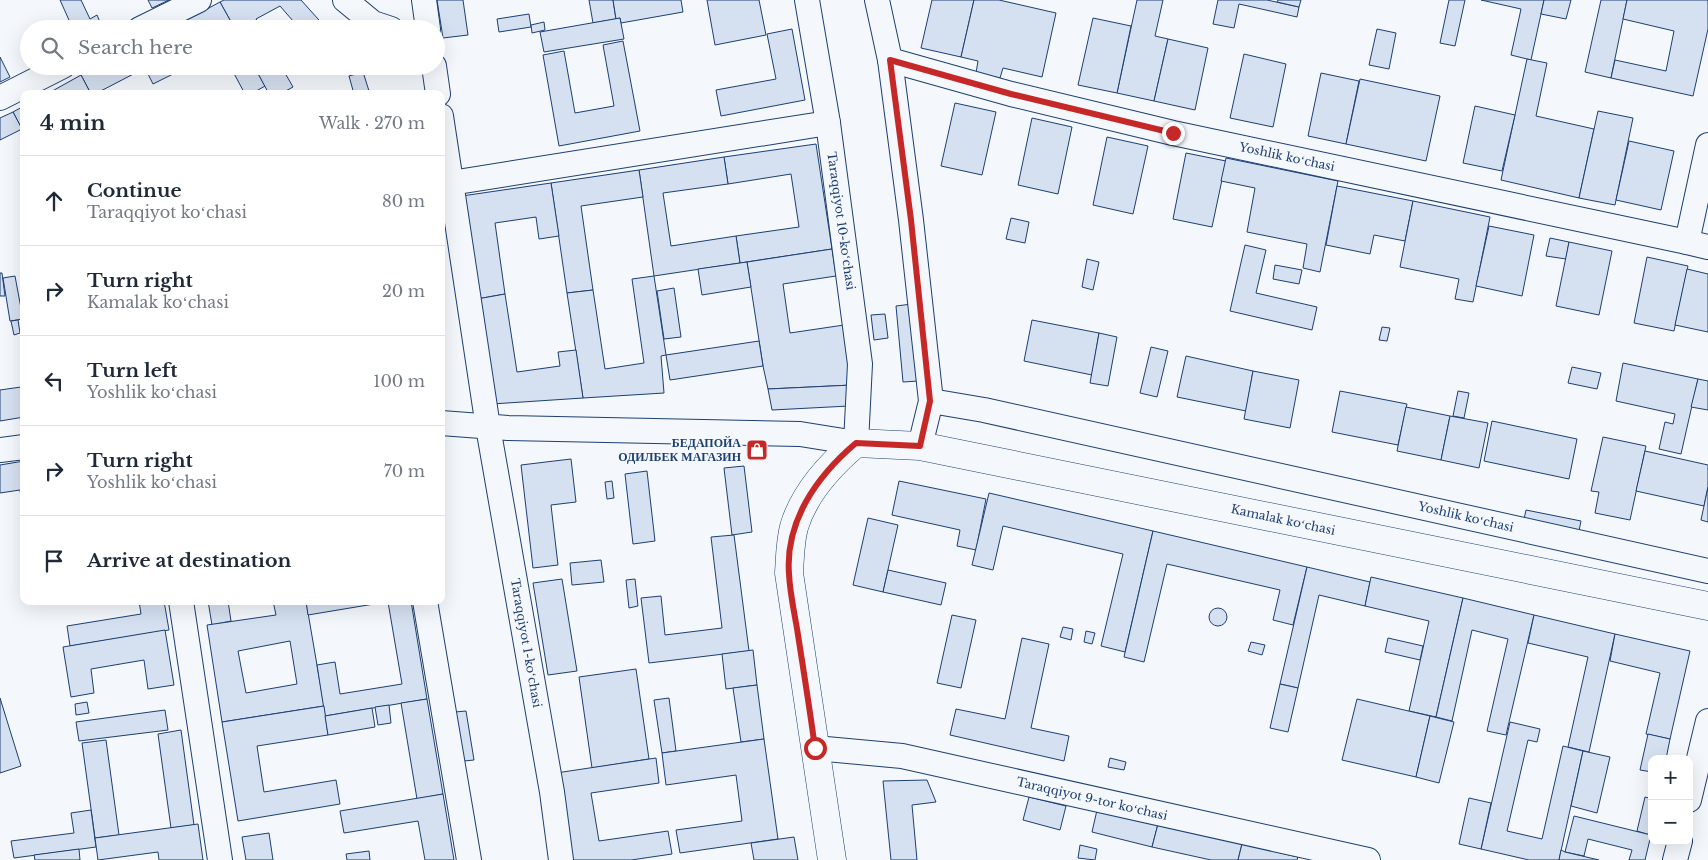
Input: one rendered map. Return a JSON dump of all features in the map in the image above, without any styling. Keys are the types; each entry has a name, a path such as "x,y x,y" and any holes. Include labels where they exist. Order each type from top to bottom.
{"street":[{"path":"159,20 200,0"},
{"path":"345,0 369,20"},
{"path":"424,0 426,20"},
{"name":"Taraqqiyot 10-koʻchasi","path":"807,0 828,122 860,364 856,443"},
{"path":"877,0 890,60 911,220 930,401 920,446"},
{"name":"Yoshlik koʻchasi","path":"890,60 1011,94 1173,133 1697,244 1708,145"},
{"path":"0,98 45,75"},
{"path":"435,75 437,90"},
{"path":"451,183 828,122"},
{"path":"445,143 488,427"},
{"name":"Yoshlik koʻchasi","path":"930,401 984,410 1708,571"},
{"path":"445,423 488,427 800,434 856,443"},
{"name":"Taraqqiyot 1-koʻchasi","path":"488,427 562,860"},
{"path":"832,860 789,573 791,544 795,525 811,494 830,466 856,443"},
{"name":"Kamalak koʻchasi","path":"856,443 920,446 1708,606"},
{"path":"0,450 20,448"},
{"path":"182,605 220,860"},
{"path":"426,605 469,860"},
{"path":"1693,783 1708,721"},
{"name":"Taraqqiyot 9-tor koʻchasi","path":"815,748 902,756 1368,860"},
{"path":"1675,860 1679,845"}],"building":[{"path":"60,0 81,0 90,19 97,15 99,20 69,20"},
{"path":"148,0 169,0 152,8"},
{"path":"224,0 301,0 319,20 292,20 280,6 257,20 230,20 220,2"},
{"path":"437,0 463,0 468,35 445,38 445,20 440,20"},
{"path":"589,0 613,0 616,19 593,23"},
{"path":"613,0 681,0 683,12 621,23 620,18 616,19"},
{"path":"707,0 759,0 766,35 715,45"},
{"path":"932,0 974,0 961,57 921,48"},
{"path":"974,0 999,0 1056,13 1042,77 1003,68 1000,78 976,73 978,61 961,57"},
{"path":"1137,0 1163,0 1155,36 1168,39 1154,101 1117,93"},
{"path":"1218,0 1267,0 1299,7 1297,17 1239,4 1234,28 1213,24"},
{"path":"1278,0 1301,0 1299,7 1277,2"},
{"path":"1449,0 1465,0 1455,46 1440,43"},
{"path":"1481,0 1544,0 1531,60 1511,55 1521,9"},
{"path":"1544,0 1571,0 1566,19 1541,14"},
{"path":"1601,0 1627,0 1611,78 1585,72"},
{"path":"1627,0 1708,0 1708,29 1693,96 1611,78 1615,60 1666,71 1674,31 1623,19"},
{"path":"220,2 230,20 187,20"},
{"path":"529,14 531,27 499,32 497,19"},
{"path":"620,18 624,39 544,52 540,32"},
{"path":"1093,18 1131,26 1117,93 1078,85"},
{"path":"544,22 545,30 532,33 531,25"},
{"path":"792,29 805,100 721,116 716,90 776,79 767,34"},
{"path":"1377,29 1396,33 1389,69 1369,65"},
{"path":"1168,39 1208,48 1195,110 1154,101"},
{"path":"623,41 640,131 559,146 543,55 564,51 575,113 614,106 603,45"},
{"path":"1244,54 1286,64 1273,127 1230,118"},
{"path":"0,57 10,77 0,82"},
{"path":"1527,59 1547,63 1536,116 1594,129 1579,198 1501,180"},
{"path":"1321,73 1359,81 1346,144 1308,136"},
{"path":"81,75 132,75 103,90 89,90"},
{"path":"81,75 89,90 54,90"},
{"path":"148,75 171,75 153,84"},
{"path":"235,75 259,75 265,86 258,90 243,90"},
{"path":"259,75 286,75 293,87 287,90 267,90"},
{"path":"364,75 369,90 353,90 349,76"},
{"path":"1360,79 1440,96 1426,161 1346,144"},
{"path":"955,103 996,112 982,175 941,166"},
{"path":"1475,106 1515,115 1502,171 1463,163"},
{"path":"20,108 20,125 13,112"},
{"path":"1598,111 1633,118 1615,205 1579,198"},
{"path":"13,112 20,125 20,130 0,140 0,118"},
{"path":"1032,118 1072,127 1058,194 1018,185"},
{"path":"1107,137 1148,146 1133,214 1093,205"},
{"path":"1629,141 1674,151 1661,210 1616,200"},
{"path":"816,144 832,249 740,263 736,236 799,227 791,174 728,184 724,157"},
{"path":"1186,153 1226,161 1212,227 1173,219"},
{"path":"724,157 728,184 663,193 671,246 736,236 740,263 654,276 639,170"},
{"path":"1226,158 1338,181 1320,272 1303,268 1307,244 1247,232 1255,188 1221,181"},
{"path":"639,170 643,197 581,206 593,290 567,293 551,183"},
{"path":"551,183 559,236 539,239 536,217 495,223 505,294 477,299 462,196"},
{"path":"1337,186 1413,201 1405,241 1374,235 1370,254 1326,245"},
{"path":"1413,201 1490,217 1473,302 1455,299 1459,279 1400,267"},
{"path":"1011,218 1029,222 1025,243 1006,239"},
{"path":"1489,226 1534,235 1522,296 1476,286"},
{"path":"1550,238 1569,242 1566,259 1546,256"},
{"path":"1569,242 1612,251 1599,315 1556,306"},
{"path":"1245,245 1266,250 1256,293 1317,307 1312,330 1230,311"},
{"path":"832,249 836,276 783,284 790,333 844,325 852,385 768,389 747,262"},
{"path":"1647,257 1688,266 1674,331 1634,323"},
{"path":"1087,259 1099,262 1093,290 1082,287"},
{"path":"747,262 751,287 702,295 698,269"},
{"path":"1275,265 1302,270 1299,284 1273,279"},
{"path":"1687,269 1708,274 1708,332 1675,325"},
{"path":"0,273 2,273 5,296 0,296"},
{"path":"15,276 20,303 20,319 10,321 3,278"},
{"path":"654,276 666,355 661,356 664,393 583,398 567,293 593,290 605,369 644,363 632,279"},
{"path":"674,288 681,337 664,339 657,291"},
{"path":"505,294 517,372 560,366 558,352 576,350 583,398 492,404 477,299"},
{"path":"912,304 919,381 903,382 896,306"},
{"path":"885,314 888,338 874,340 871,315"},
{"path":"18,320 20,333 14,335 11,321"},
{"path":"1032,320 1099,333 1092,375 1024,361"},
{"path":"1382,327 1390,328 1387,341 1379,340"},
{"path":"1099,333 1117,337 1108,386 1090,383"},
{"path":"759,341 763,366 670,380 666,355"},
{"path":"1151,347 1168,351 1157,397 1140,393"},
{"path":"1186,356 1253,371 1246,411 1177,397"},
{"path":"1623,363 1698,379 1681,454 1659,449 1665,422 1673,424 1675,414 1616,401"},
{"path":"1572,367 1601,373 1597,389 1568,383"},
{"path":"1253,371 1299,380 1290,428 1244,419"},
{"path":"1698,379 1708,381 1708,410 1691,407"},
{"path":"852,385 849,406 772,410 768,389"},
{"path":"20,387 20,418 0,421 0,390"},
{"path":"1340,391 1407,404 1398,445 1332,432"},
{"path":"1458,391 1469,393 1464,418 1453,416"},
{"path":"1406,407 1450,416 1441,460 1397,451"},
{"path":"1450,416 1488,423 1479,468 1441,460"},
{"path":"1492,421 1577,439 1569,479 1484,461"},
{"path":"1603,437 1646,446 1630,520 1595,513 1599,492 1591,491"},
{"path":"1645,451 1708,465 1708,487 1704,506 1636,491"},
{"path":"571,459 576,502 551,505 558,565 533,568 521,465"},
{"path":"20,462 20,490 0,493 0,465"},
{"path":"744,466 752,532 732,535 724,468"},
{"path":"647,471 655,541 633,544 625,474"},
{"path":"612,481 614,498 607,499 605,482"},
{"path":"899,481 986,499 976,550 957,546 960,530 892,515"},
{"path":"1708,487 1708,522 1701,520"},
{"path":"989,493 1153,531 1125,652 1101,646 1123,554 1003,526 993,570 972,565"},
{"path":"1526,510 1581,521 1579,531 1524,519"},
{"path":"868,518 898,525 883,592 853,585"},
{"path":"1153,531 1307,567 1293,625 1273,620 1280,590 1167,564 1144,662 1124,657"},
{"path":"734,535 749,651 649,663 641,598 661,596 665,635 722,628 711,537"},
{"path":"601,560 604,582 572,585 570,563"},
{"path":"1307,567 1370,582 1365,606 1319,595 1298,688 1280,684"},
{"path":"888,570 946,583 941,605 883,592"},
{"path":"1371,577 1463,598 1436,717 1409,711 1429,621 1365,606"},
{"path":"562,579 577,671 548,675 533,583"},
{"path":"635,579 638,606 629,608 626,580"},
{"path":"1463,598 1534,615 1506,735 1487,731 1508,639 1472,630 1452,721 1436,717"},
{"path":"140,605 165,605 169,630 70,646 67,626 141,614"},
{"path":"209,605 229,605 231,621 212,625"},
{"path":"274,605 307,605 324,706 222,722 207,625 276,615","holes":["290,641 297,684 246,693 238,651"]},
{"path":"307,605 368,605 308,615"},
{"path":"389,605 412,605 427,699 325,716 317,665 335,662 340,694 402,684"},
{"path":"1218,608 1224,611 1227,617 1224,623 1218,626 1212,623 1209,617 1212,611"},
{"path":"952,615 976,620 961,688 937,683"},
{"path":"1534,615 1615,634 1589,752 1568,747 1588,657 1528,643"},
{"path":"1063,627 1073,629 1071,640 1060,637"},
{"path":"165,630 174,685 148,689 144,660 91,669 94,693 71,697 63,647"},
{"path":"1086,631 1095,633 1092,644 1084,642"},
{"path":"1615,634 1690,651 1670,739 1646,734 1660,673 1610,661"},
{"path":"1022,638 1049,644 1031,728 1069,736 1064,761 950,735 956,709 1005,719"},
{"path":"1388,638 1423,646 1420,660 1385,652"},
{"path":"1251,642 1265,645 1262,655 1248,651"},
{"path":"753,650 757,685 726,689 722,654"},
{"path":"636,669 649,759 592,768 579,677"},
{"path":"1280,684 1298,688 1288,732 1270,728"},
{"path":"757,685 764,739 741,742 733,688"},
{"path":"0,698 21,766 0,773"},
{"path":"669,698 676,751 662,753 654,700"},
{"path":"427,699 443,794 417,799 401,703"},
{"path":"1357,699 1430,716 1416,777 1342,760"},
{"path":"87,702 89,713 76,715 75,704"},
{"path":"389,705 391,723 378,725 375,707"},
{"path":"324,706 328,735 257,746 264,792 336,780 340,804 238,821 222,722"},
{"path":"372,708 375,727 328,735 325,716"},
{"path":"165,710 168,730 79,741 76,722"},
{"path":"466,711 474,760 464,761 455,712"},
{"path":"1430,716 1454,722 1439,783 1416,777"},
{"path":"1510,722 1540,729 1537,742 1528,740 1507,831 1542,839 1563,746 1583,751 1559,860 1529,860 1481,849"},
{"path":"181,730 194,825 171,828 158,734"},
{"path":"1648,734 1670,739 1667,755 1648,755 1648,771 1640,770"},
{"path":"764,739 778,839 680,853 676,830 742,821 736,775 666,785 662,753"},
{"path":"106,740 119,835 95,838 82,743"},
{"path":"1583,751 1610,757 1597,813 1571,806"},
{"path":"656,758 659,783 591,793 599,841 668,831 672,854 631,860 569,860 556,773"},
{"path":"1110,758 1126,762 1124,770 1108,767"},
{"path":"927,780 936,802 912,805 917,860 891,860 883,781"},
{"path":"443,794 454,860 425,860 418,821 344,833 340,811"},
{"path":"1029,797 1066,806 1060,830 1023,820"},
{"path":"1645,797 1648,798 1648,834 1637,831"},
{"path":"1469,798 1491,803 1481,849 1459,844"},
{"path":"91,810 96,847 14,858 11,841 74,833 71,813"},
{"path":"1097,810 1158,824 1152,847 1092,832"},
{"path":"1574,816 1648,834 1649,845 1645,860 1629,860 1632,850 1588,839 1584,856 1565,852"},
{"path":"198,824 203,860 159,860 158,852 98,860 95,838"},
{"path":"1158,824 1242,844 1238,860 1211,860 1152,847"},
{"path":"269,833 273,860 246,860 242,837"},
{"path":"794,837 798,860 754,860 751,843"},
{"path":"1242,844 1298,857 1297,860 1238,860"},
{"path":"1080,845 1097,849 1095,860 1078,858"},
{"path":"79,849 80,860 35,860 34,855"},
{"path":"1561,850 1565,852 1599,860 1559,860"},
{"path":"369,851 370,860 347,860 346,854"}],"place":[{"name":"БЕДАПОЙА ОДИЛБЕК МАГАЗИН","path":"757,450"}],"route":[{"path":"815,748 789,573 791,544 795,525 818,482 830,466 856,443 920,446 930,401 911,220 890,60 1011,94 1173,133"}]}
